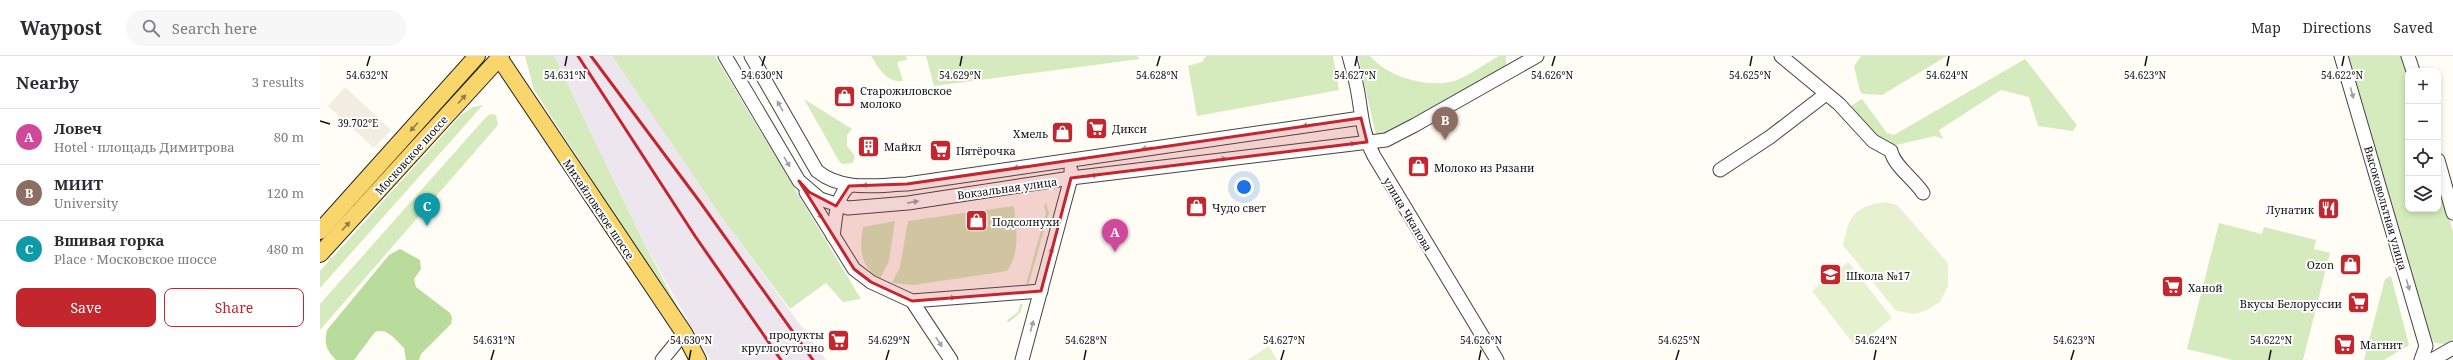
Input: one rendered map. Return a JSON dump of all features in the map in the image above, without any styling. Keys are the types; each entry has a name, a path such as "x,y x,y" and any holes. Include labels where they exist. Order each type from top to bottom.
{"main road":[{"name":"Московское шоссе","path":"320,231 477,56"},
{"name":"Московское шоссе","path":"320,254 500,57"},
{"name":"Михайловское шоссе","path":"500,57 684,333 698,360"}],"street":[{"name":"Вокзальная улица","path":"725,56 798,181 815,196 838,206 848,208 908,203 1071,178 1386,140 1537,56"},
{"name":"Вокзальная улица","path":"751,56 817,171 835,183 849,186 907,184 1360,118"},
{"name":"улица Чкалова","path":"1349,56 1359,98 1360,118 1367,142 1392,189 1497,360"},
{"path":"1781,56 1826,94 1873,142 1891,151 1892,157 1916,182 1923,192"},
{"name":"Высоковольтная улица","path":"2341,56 2430,360"},
{"path":"2408,56 2412,68"},
{"path":"1720,170 1770,137 1826,94"},
{"path":"1022,360 1071,178 1071,159"},
{"path":"2441,171 2453,213"},
{"path":"798,181 848,260 862,276 912,300 1041,291"},
{"path":"833,236 842,192 849,186"},
{"path":"912,300 951,360"},
{"path":"662,360 684,333"},
{"path":"2430,360 2453,348"}],"highlighted area":[{"path":"1361,118 1367,142 1071,178 1041,291 912,301 871,282 854,269 799,181 809,192 836,206 849,186 907,184"}],"shaded area":[{"path":"554,56 612,56 720,215 826,360 710,360 643,241"},
{"path":"345,87 391,130 374,148 328,106"}],"green space":[{"path":"525,56 554,56 643,241 693,336 534,90"},
{"path":"612,56 715,56 861,299 843,302 826,283 790,309 720,215"},
{"path":"871,56 906,56 907,60 897,62 903,81 892,80 884,74"},
{"path":"926,56 1137,56 1140,59 934,86"},
{"path":"1206,56 1333,56 1339,90 1197,116 1188,66 1202,62"},
{"path":"1358,56 1370,56 1377,63 1396,74 1428,83 1455,81 1499,56 1506,56 1506,69 1394,134 1378,136 1375,131"},
{"path":"1861,56 1947,56 1882,95 1863,94 1860,91 1854,66"},
{"path":"2348,56 2404,56 2407,68 2405,68 2405,212 2441,212 2441,189 2453,232 2453,339 2445,344 2434,343 2429,333"},
{"path":"2025,59 2077,125 2073,131 2038,126 2029,97 2001,90 1939,130 1943,139 1935,136 1887,147 1846,109 1862,99 1887,133 1894,135"},
{"path":"804,99 852,129 847,135 847,146 855,156 853,163 842,164 839,161"},
{"path":"483,105 320,288 320,271 462,114 473,107"},
{"path":"491,114 496,115 498,125 320,330 320,304 487,116"},
{"path":"1885,202 1897,205 1948,263 1948,286 1940,302 1927,310 1915,314 1896,311 1843,245 1848,226 1855,214 1866,207"},
{"path":"1046,203 1049,213 1028,286 1026,284 1046,213 1044,206"},
{"path":"1014,206 1016,248 1007,271 914,285 892,283 900,267 908,221"},
{"path":"895,221 889,261 880,279 868,268 862,256 861,243 863,227"},
{"path":"2219,223 2262,234 2264,227 2316,240 2314,249 2330,253 2303,360 2232,360 2187,349"},
{"path":"400,249 420,260 421,269 414,279 416,287 450,313 452,318 451,324 421,354 419,360 406,360 404,348 391,335 383,331 379,331 375,332 354,360 336,360 330,353 326,343 327,330 389,255"},
{"path":"1848,262 1892,318 1856,347 1812,291"},
{"path":"2391,276 2409,345 2384,360 2364,360 2385,279"},
{"path":"1020,304 1023,304 1020,313 1008,323 1007,320 1018,312"},
{"path":"1269,346 1277,360 1247,360"}],"railway":[{"path":"578,56 695,236 781,360"},
{"path":"591,56 700,202 813,360"}],"place":[{"name":"Старожиловское молоко","path":"844,96"},
{"name":"Дикси","path":"1097,128"},
{"name":"Хмель","path":"1063,133"},
{"name":"МИИТ","path":"1445,140"},
{"name":"Майкл","path":"869,146"},
{"name":"Пятёрочка","path":"941,150"},
{"name":"Молоко из Рязани","path":"1419,167"},
{"name":"Чудо свет","path":"1197,207"},
{"name":"Лунатик","path":"2329,209"},
{"name":"Подсолнухи","path":"976,221"},
{"name":"Вшивая горка","path":"427,226"},
{"name":"Ловеч","path":"1115,252"},
{"name":"Ozon","path":"2350,264"},
{"name":"Школа №17","path":"1830,275"},
{"name":"Ханой","path":"2173,287"},
{"name":"Вкусы Белоруссии","path":"2358,303"},
{"name":"продукты круглосуточно","path":"839,340"},
{"name":"Магнит","path":"2345,344"}]}
